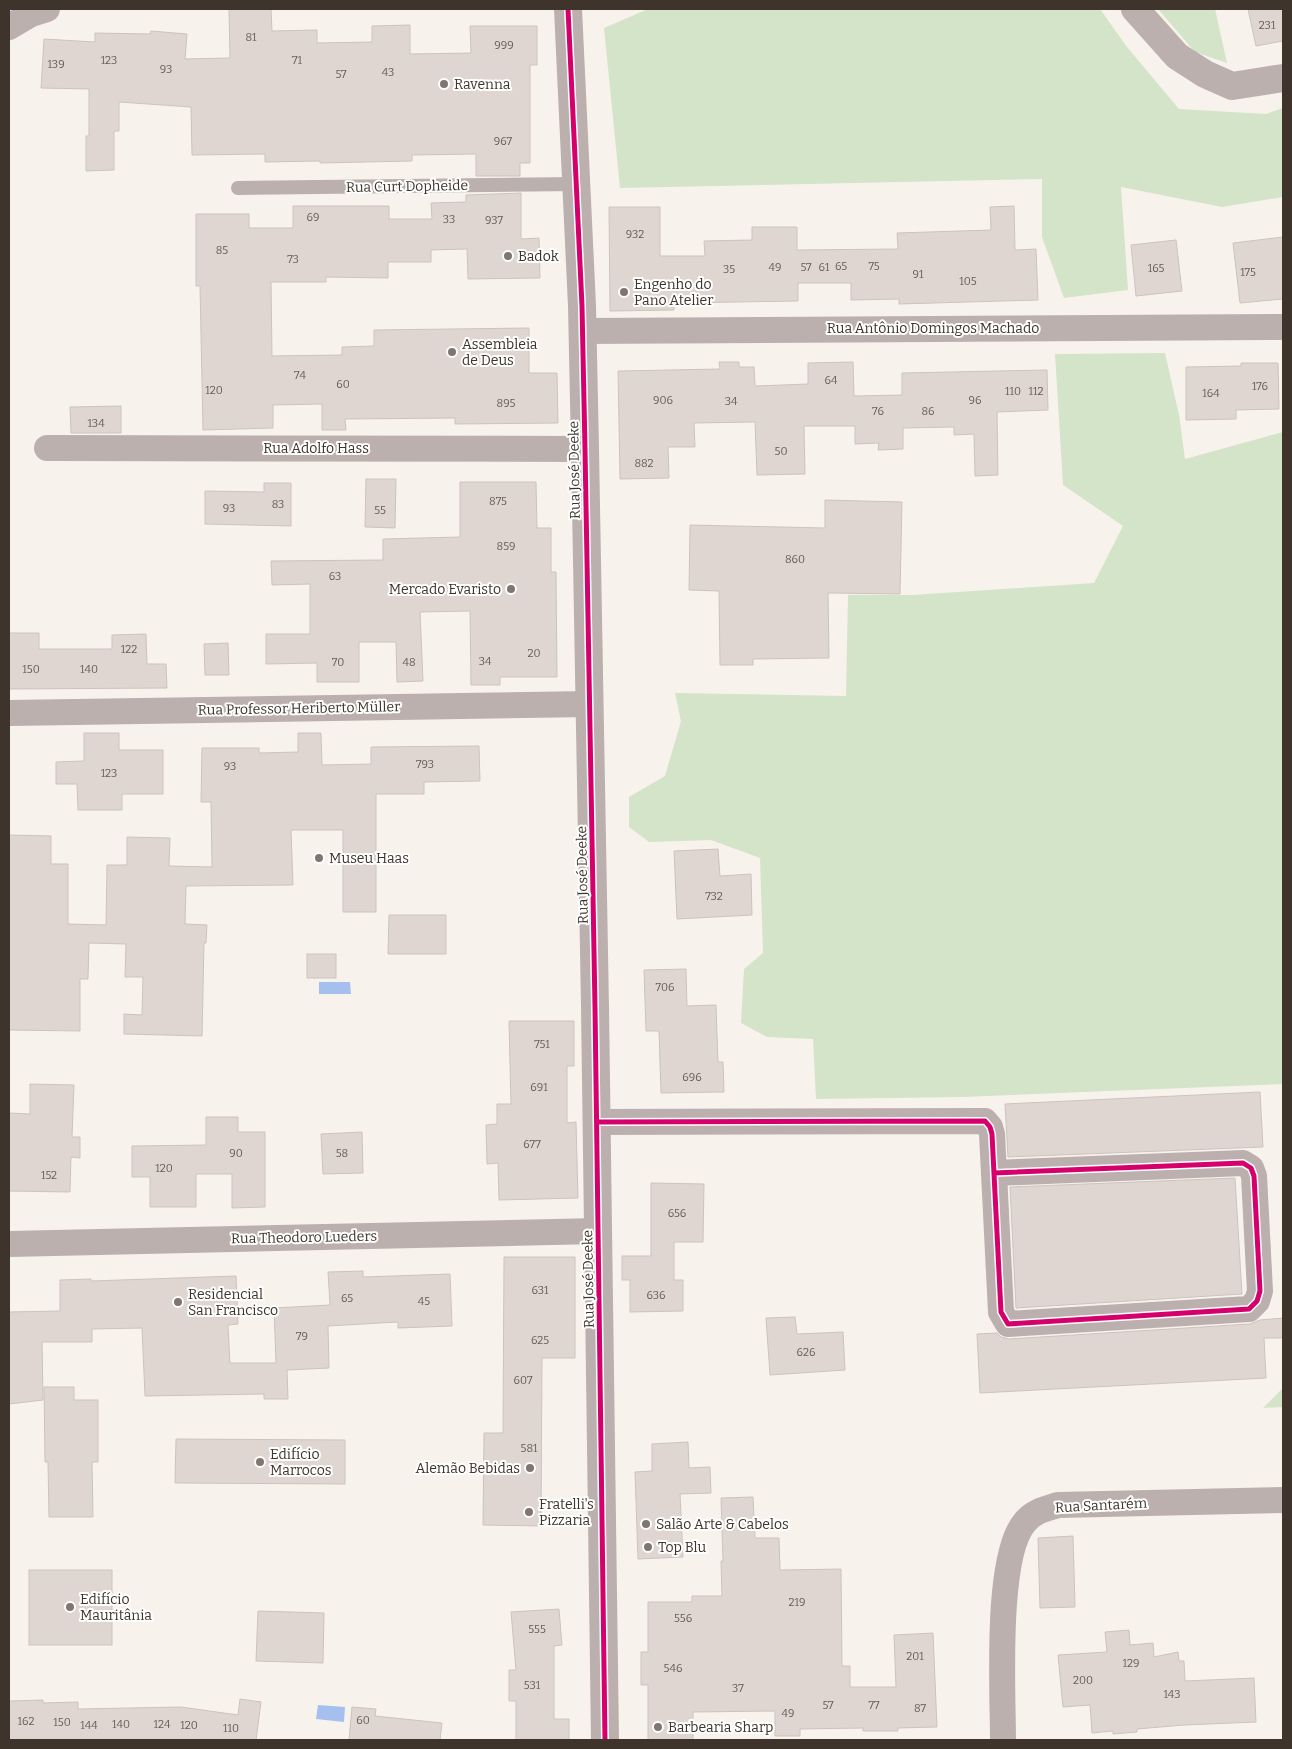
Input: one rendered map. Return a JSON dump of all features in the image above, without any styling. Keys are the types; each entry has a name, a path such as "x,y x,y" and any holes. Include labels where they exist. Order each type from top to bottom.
{"street":[{"path":"9,27 31,14 47,9"},
{"name":"Rua José Deeke","path":"568,9 582,331 585,449 597,1122 605,1740"},
{"path":"1135,9 1177,56 1205,74 1232,86 1283,78"},
{"name":"Rua Antônio Domingos Machado","path":"582,331 1283,327"},
{"name":"Rua Adolfo Hass","path":"48,448 585,449"},
{"name":"Rua Professor Heriberto Müller","path":"9,713 590,704"},
{"path":"597,1122 986,1120 992,1134 1000,1312 1008,1324 1249,1308 1257,1302 1260,1291 1254,1176 1251,1168 1243,1163 994,1173"},
{"name":"Rua Theodoro Lueders","path":"9,1244 598,1231"},
{"name":"Rua Santarém","path":"1003,1740 1003,1613 1009,1564 1016,1538 1024,1522 1036,1511 1058,1505 1283,1500"}],"lane":[{"name":"Rua Curt Dopheide","path":"238,188 576,184"}],"green space":[{"path":"648,9 1100,9 1127,47 1179,109 1266,114 1283,108 1283,197 1222,207 1121,187 1128,290 1064,298 1042,237 1042,179 620,188 604,28"},
{"path":"1158,9 1215,9 1227,63 1195,52"},
{"path":"1165,353 1179,415 1185,459 1283,432 1283,1084 963,1097 816,1099 813,1039 767,1037 741,1023 744,969 763,953 760,858 711,840 649,842 629,827 629,797 665,776 681,721 675,693 846,696 848,595 912,595 1094,583 1123,526 1063,485 1055,354"},
{"path":"1283,1388 1283,1407 1263,1408"}],"water":[{"path":"319,982 350,982 351,994 319,994"},
{"path":"318,1705 345,1707 344,1722 316,1719"}],"building":[{"path":"229,9 271,9 272,31 317,30 317,43 372,42 372,26 410,25 410,54 471,53 470,26 537,26 537,65 530,65 530,163 520,163 520,176 476,176 476,154 412,155 412,161 320,163 320,161 265,162 265,154 192,155 191,107 119,102 119,131 114,131 114,170 86,171 86,136 89,136 89,89 41,88 44,39 95,42 95,33 150,34 151,31 187,34 185,59 230,58"},
{"path":"1248,9 1283,9 1283,41 1256,46"},
{"path":"521,193 521,239 539,238 540,278 468,279 467,249 431,250 431,262 388,262 388,278 326,277 326,282 271,282 272,356 342,355 342,347 374,346 374,330 529,328 529,373 557,373 558,423 455,424 455,418 345,419 346,430 322,430 322,404 273,405 273,428 203,430 200,286 196,286 196,214 249,214 249,228 293,228 293,206 389,206 389,219 432,219 431,203 466,202 466,195"},
{"path":"1014,206 1015,250 1036,249 1038,300 899,304 899,299 851,300 851,283 798,283 798,301 674,303 674,310 610,311 609,207 660,207 660,256 705,256 704,241 752,240 752,227 797,227 797,250 898,249 897,233 991,230 990,207"},
{"path":"1283,237 1283,299 1240,303 1233,243"},
{"path":"1176,240 1182,291 1136,296 1131,245"},
{"path":"719,362 739,362 739,367 754,367 755,386 808,384 808,363 853,362 854,396 902,395 902,373 1047,370 1048,410 997,412 998,475 975,476 974,434 954,435 954,427 903,428 903,449 878,450 879,443 855,444 855,426 804,426 805,474 757,475 755,422 694,423 695,447 668,447 669,478 620,479 618,371 720,369"},
{"path":"1241,363 1278,363 1279,409 1236,410 1236,419 1186,420 1186,367 1241,366"},
{"path":"121,406 121,433 71,433 70,407"},
{"path":"366,479 396,479 395,528 365,527"},
{"path":"460,482 536,482 537,528 551,528 551,572 556,572 557,677 500,677 500,685 471,685 470,611 420,612 423,681 397,682 396,642 359,642 359,682 317,682 317,663 266,664 266,634 310,634 310,584 272,585 271,561 383,560 383,539 460,537"},
{"path":"264,483 291,483 291,526 205,524 205,491 264,492"},
{"path":"825,500 902,502 900,594 828,593 829,658 753,659 753,665 720,665 719,591 689,590 690,525 825,528"},
{"path":"9,633 39,633 39,649 112,649 112,635 146,634 147,664 166,664 167,688 9,689"},
{"path":"228,643 229,675 205,675 204,644"},
{"path":"84,733 119,733 119,750 163,750 163,794 122,794 122,810 78,810 77,784 56,784 56,762 84,761"},
{"path":"298,733 321,733 322,765 371,764 371,747 479,746 480,781 424,782 424,794 376,794 376,912 343,912 343,830 291,830 293,885 186,886 185,924 207,925 206,943 204,943 202,1036 124,1034 124,1014 142,1015 143,977 125,977 126,944 89,943 88,979 80,979 80,1031 9,1030 9,835 51,836 51,864 68,864 68,924 106,925 107,865 127,865 127,837 170,838 169,866 212,867 211,802 201,802 202,748 259,748 259,753 298,752"},
{"path":"718,849 720,876 751,874 752,915 677,919 674,851"},
{"path":"389,915 446,915 446,954 388,954"},
{"path":"307,954 336,954 336,978 307,978"},
{"path":"686,969 687,1006 716,1005 718,1062 723,1062 724,1092 661,1093 659,1031 646,1031 644,970"},
{"path":"509,1021 574,1021 574,1066 567,1066 567,1123 576,1122 578,1198 499,1200 498,1163 487,1164 486,1125 497,1124 497,1104 511,1104"},
{"path":"30,1084 74,1085 72,1137 80,1137 80,1158 71,1157 70,1192 9,1191 9,1113 30,1114"},
{"path":"1260,1092 1263,1147 1008,1157 1005,1104"},
{"path":"206,1117 238,1117 238,1132 265,1132 265,1207 232,1208 232,1174 196,1174 196,1207 150,1207 150,1177 132,1177 132,1146 206,1145"},
{"path":"362,1132 363,1173 323,1174 321,1134"},
{"path":"1235,1178 1242,1294 1016,1308 1010,1187"},
{"path":"651,1183 704,1184 703,1242 674,1242 674,1280 683,1280 683,1311 630,1312 630,1280 622,1280 622,1256 651,1256"},
{"path":"504,1257 575,1257 575,1358 542,1358 541,1526 483,1525 484,1433 503,1433"},
{"path":"363,1271 363,1277 450,1274 452,1326 398,1328 398,1322 328,1326 329,1368 287,1370 288,1399 264,1399 264,1394 145,1396 142,1328 92,1329 92,1342 42,1342 43,1400 9,1404 9,1312 60,1311 60,1280 91,1279 91,1281 236,1276 238,1324 228,1325 230,1363 276,1363 274,1308 330,1305 328,1272"},
{"path":"795,1317 797,1334 843,1332 845,1370 770,1375 766,1318"},
{"path":"1283,1318 1283,1338 1264,1338 1266,1378 980,1393 977,1334 997,1333 1001,1337 1009,1339 1250,1324 1260,1320"},
{"path":"44,1387 74,1387 74,1400 98,1400 98,1462 92,1462 93,1517 49,1517 48,1462 45,1462"},
{"name":"Edifício Marrocos","path":"176,1439 345,1440 345,1484 175,1483"},
{"path":"688,1442 689,1468 710,1467 711,1493 680,1494 683,1557 638,1559 635,1472 652,1471 652,1444"},
{"path":"753,1497 755,1538 779,1538 780,1570 841,1569 842,1666 850,1666 850,1687 896,1687 894,1635 933,1633 937,1727 898,1728 898,1731 863,1731 863,1728 800,1729 800,1736 775,1736 775,1711 693,1712 693,1740 648,1740 648,1685 641,1685 641,1652 648,1652 648,1602 692,1602 692,1596 722,1596 721,1498"},
{"path":"1073,1536 1075,1607 1040,1608 1038,1538"},
{"name":"Edifício Mauritânia","path":"29,1570 112,1570 112,1645 29,1645"},
{"path":"559,1609 562,1645 554,1646 554,1719 569,1719 569,1740 516,1740 516,1701 509,1701 509,1670 516,1670 511,1612"},
{"path":"258,1611 324,1613 323,1663 256,1661"},
{"path":"1129,1630 1130,1645 1153,1643 1154,1657 1178,1652 1179,1661 1184,1661 1185,1681 1254,1678 1256,1722 1184,1725 1137,1729 1137,1732 1113,1734 1113,1731 1092,1733 1090,1705 1063,1707 1058,1655 1107,1652 1105,1632"},
{"path":"240,1699 261,1702 256,1740 9,1740 9,1701 43,1700 43,1703 78,1702 78,1709 181,1707 238,1715"},
{"path":"352,1707 376,1709 375,1716 442,1723 440,1740 349,1740"}],"cycle path":[{"path":"568,9 582,306 595,1007 605,1740"},
{"path":"597,1122 985,1121 990,1127 992,1134 1001,1312 1008,1324 1249,1309 1257,1301 1260,1291 1254,1176 1251,1168 1243,1163 994,1173"}],"place":[{"name":"Ravenna","path":"444,84"},
{"name":"Badok","path":"508,256"},
{"name":"Engenho do Pano Atelier","path":"624,292"},
{"name":"Assembleia de Deus","path":"452,352"},
{"name":"Mercado Evaristo","path":"511,589"},
{"name":"Museu Haas","path":"319,858"},
{"name":"Residencial San Francisco","path":"178,1302"},
{"name":"Edifício Marrocos","path":"260,1462"},
{"name":"Alemão Bebidas","path":"530,1468"},
{"name":"Fratelli's Pizzaria","path":"529,1512"},
{"name":"Salão Arte & Cabelos","path":"646,1524"},
{"name":"Top Blu","path":"648,1547"},
{"name":"Edifício Mauritânia","path":"70,1607"},
{"name":"Barbearia Sharp","path":"658,1727"}]}
